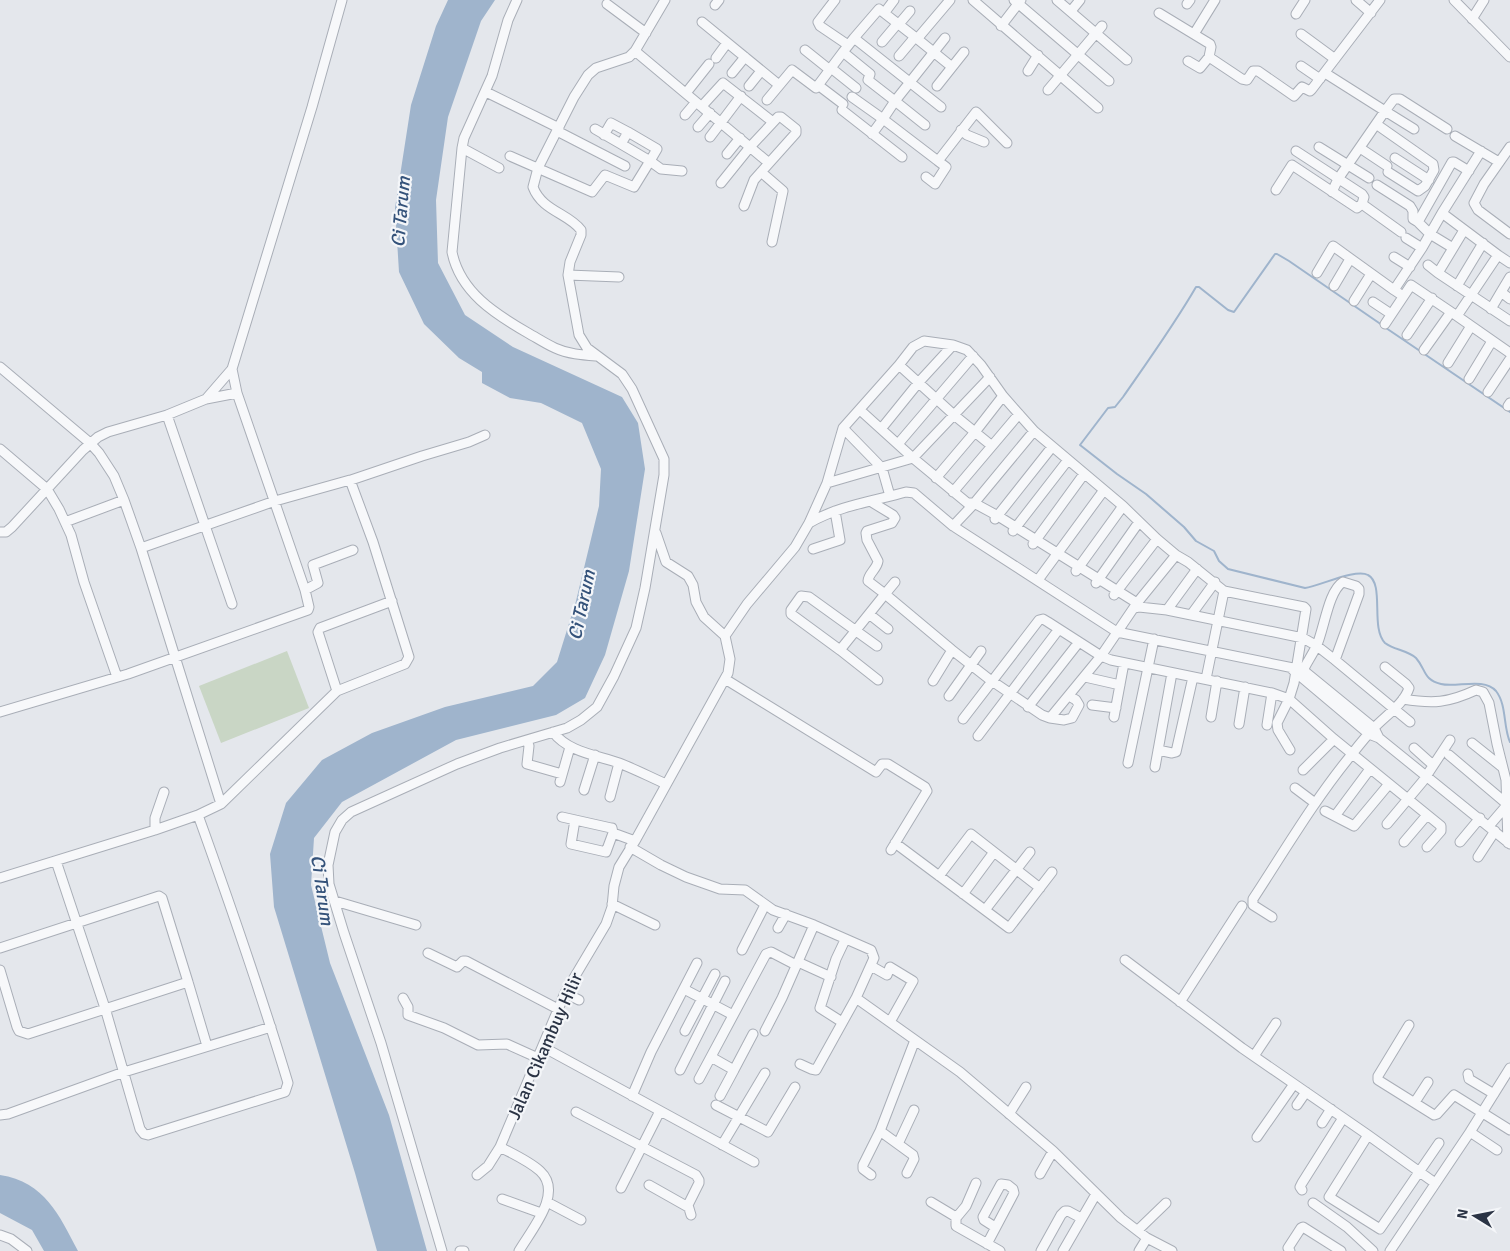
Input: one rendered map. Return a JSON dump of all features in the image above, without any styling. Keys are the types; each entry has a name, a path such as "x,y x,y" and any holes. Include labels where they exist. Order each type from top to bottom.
{"street":[{"path":"206,400 232,369 309,117 342,0"},
{"path":"517,0 508,20 498,60 462,148 452,252 457,269 465,282 478,299 490,309 555,348 573,354 596,356"},
{"path":"442,1251 378,1032 334,901 329,884 328,865 335,832 347,815 408,785 457,764 575,724 597,707 614,676 636,628 645,588 664,476 664,459 626,380 616,368 587,348 579,335 568,275 570,262 582,233 578,227 558,214 537,196 533,187 538,168 574,97 588,75 596,68 629,57 666,0"},
{"path":"835,0 818,22 820,26 848,45 910,81 942,107"},
{"path":"885,12 894,0"},
{"path":"899,56 950,0"},
{"path":"973,0 1098,108"},
{"path":"1057,0 1071,12 1099,30 1127,60"},
{"path":"1071,12 1080,0"},
{"path":"1194,34 1215,0"},
{"path":"1296,14 1305,0"},
{"path":"1356,0 1371,13"},
{"path":"1209,57 1244,80 1248,79 1253,71 1258,71 1292,96 1302,87 1311,90 1380,0"},
{"path":"1454,0 1510,58"},
{"path":"1472,19 1484,0"},
{"path":"1001,26 1018,1 1109,81"},
{"path":"607,4 646,32"},
{"path":"767,100 792,70 816,88 878,9 885,12 952,67"},
{"path":"882,42 910,11"},
{"path":"1159,13 1211,45 1209,57 1200,68 1188,61"},
{"path":"702,22 779,85"},
{"path":"1048,90 1099,30"},
{"path":"1301,34 1335,59"},
{"path":"872,134 910,81 945,38"},
{"path":"686,93 728,43"},
{"path":"848,45 870,74 868,80 925,125"},
{"path":"635,50 769,163"},
{"path":"804,50 830,69 883,119 946,167 934,184 926,177"},
{"path":"937,86 964,52"},
{"path":"1028,71 1038,55"},
{"path":"732,73 745,57"},
{"path":"1301,66 1323,76 1414,129"},
{"path":"749,86 761,71"},
{"path":"685,115 722,84 741,96 773,122"},
{"path":"818,85 872,134 902,157"},
{"path":"486,92 625,166"},
{"path":"710,137 741,96"},
{"path":"1332,192 1338,179 1393,100 1400,100 1447,129"},
{"path":"938,161 976,112 1007,143"},
{"path":"698,127 710,113"},
{"path":"721,183 750,147 780,116 796,129 796,132 753,182 744,206"},
{"path":"510,156 592,192 605,175 634,187 657,149 611,123 604,134"},
{"path":"1360,148 1418,191 1429,180 1434,168 1432,164 1376,124"},
{"path":"596,129 661,169 682,171"},
{"path":"961,130 984,142"},
{"path":"621,144 628,132"},
{"path":"1455,136 1499,162"},
{"path":"727,154 740,138"},
{"path":"638,154 645,142"},
{"path":"1319,147 1369,178"},
{"path":"1510,147 1475,200 1474,206 1510,234"},
{"path":"462,148 499,168"},
{"path":"1276,190 1292,165 1357,208 1362,204 1364,195 1296,151"},
{"path":"1394,290 1481,151"},
{"path":"1395,158 1429,180"},
{"path":"1418,222 1452,162 1470,171"},
{"path":"761,172 783,191 772,242"},
{"path":"1376,185 1410,206 1413,219 1430,234 1453,248"},
{"path":"1362,204 1422,248"},
{"path":"1442,213 1510,263"},
{"path":"1438,273 1464,230"},
{"path":"1457,286 1483,244"},
{"path":"1317,274 1333,246 1402,296"},
{"path":"1424,350 1471,296 1498,255"},
{"path":"1394,257 1410,267"},
{"path":"1334,286 1350,259"},
{"path":"1428,265 1510,321"},
{"path":"1354,300 1371,274"},
{"path":"568,275 619,276"},
{"path":"1491,309 1510,277"},
{"path":"1385,324 1402,296 1412,286 1510,353"},
{"path":"1501,292 1510,299"},
{"path":"1406,335 1432,298"},
{"path":"1373,302 1391,314"},
{"path":"1448,363 1471,326"},
{"path":"655,530 666,562 688,576 693,585 696,602 702,614 722,633 795,547 809,523 826,483 843,428 913,347 924,341 931,341 962,348 973,356 1003,396 1034,431 1124,506 1156,539 1176,555 1215,582 1224,591 1304,607 1307,611 1298,671 1289,699 1276,723 1290,750"},
{"path":"1469,379 1492,341"},
{"path":"881,429 919,382 953,345"},
{"path":"898,444 973,356"},
{"path":"1488,392 1510,359"},
{"path":"899,365 954,415 992,446"},
{"path":"0,367 90,443 103,457 114,476 141,548 221,804"},
{"path":"0,712 117,678 308,610 310,607 305,590 237,393 232,369"},
{"path":"826,483 913,458 990,377"},
{"path":"0,532 6,532 12,527 90,443 108,432 167,415 206,400 237,393"},
{"path":"936,478 1003,396"},
{"path":"860,410 953,492 1034,542 1058,554 1077,570 1137,606 1167,610 1303,638 1335,660 1410,722"},
{"path":"953,492 1019,414"},
{"path":"167,415 232,604"},
{"path":"843,428 882,468 890,496"},
{"path":"953,526 1034,431"},
{"path":"141,548 275,501 351,480 485,435"},
{"path":"996,518 1052,447"},
{"path":"0,449 47,489 65,522 117,678"},
{"path":"1015,530 1068,460"},
{"path":"1034,542 1084,474"},
{"path":"0,878 155,830 198,815 221,804 338,691 405,664 408,661 409,657 392,601 351,480"},
{"path":"1038,580 1104,490"},
{"path":"809,523 835,511 906,492 914,493 953,526 1117,632 1212,650 1298,671 1509,843"},
{"path":"65,522 124,500"},
{"path":"870,501 895,518 892,522 866,533 867,540 878,561 877,566 868,577 868,581 971,665 1028,707 1050,718 1064,720 1072,718 1079,705 1076,700 1069,696"},
{"path":"1077,570 1124,506"},
{"path":"813,549 840,540 841,536 835,511"},
{"path":"1097,582 1139,522"},
{"path":"1115,593 1156,539"},
{"path":"305,590 318,583 313,564 353,550"},
{"path":"1050,718 1085,677 1176,555"},
{"path":"1167,610 1197,569"},
{"path":"840,650 895,582"},
{"path":"1191,615 1215,582"},
{"path":"1298,671 1317,646 1329,606 1340,584 1345,582 1356,586 1359,589 1359,594 1335,660"},
{"path":"1206,680 1224,591"},
{"path":"877,646 809,597 801,596 791,610 791,614 878,680"},
{"path":"338,691 318,632 320,628 392,601"},
{"path":"869,614 888,629"},
{"path":"963,719 1039,620 1043,619 1101,656 1124,663 1272,692 1289,699 1334,739 1442,828 1427,848"},
{"path":"978,736 1059,629"},
{"name":"Jalan Cikambuy Hilir","path":"476,1175 488,1166 500,1147 565,993 606,924 619,867 728,674 730,659 722,633"},
{"path":"1128,763 1154,639"},
{"path":"1028,707 1079,642"},
{"path":"933,682 952,650"},
{"path":"948,696 981,651"},
{"path":"1092,705 1115,713 1124,663"},
{"path":"1272,917 1254,906 1252,901 1315,803 1352,754 1371,731 1403,699 1409,689 1408,686 1385,667"},
{"path":"1155,767 1172,673"},
{"path":"1085,677 1120,685"},
{"path":"1158,750 1176,752 1193,677"},
{"path":"725,679 876,772 882,764 888,764 925,787 927,791 893,847 939,876 1009,928 1052,872"},
{"path":"1211,716 1216,681"},
{"path":"1239,724 1245,687"},
{"path":"1403,699 1441,702 1476,690 1482,692 1490,703 1506,780 1509,843"},
{"path":"1266,725 1272,692"},
{"path":"553,732 561,742 570,747 619,764 666,784"},
{"path":"1303,770 1334,739"},
{"path":"527,740 529,746 527,764 561,778 570,747"},
{"path":"1387,824 1426,776 1450,740"},
{"path":"1472,742 1502,767"},
{"path":"1414,748 1433,765"},
{"path":"584,790 595,755"},
{"path":"1449,755 1507,805"},
{"path":"610,797 619,764"},
{"path":"1335,816 1370,768"},
{"path":"1325,811 1355,826 1389,784"},
{"path":"1296,788 1315,803"},
{"path":"155,830 155,818 164,792"},
{"path":"1478,857 1507,805"},
{"path":"56,861 105,1008 140,1129 144,1134 148,1135 285,1092 288,1083 271,1027 198,815"},
{"path":"1404,842 1427,815"},
{"path":"562,817 611,828 613,834 604,854 571,844 575,820"},
{"path":"1460,842 1480,818"},
{"path":"613,834 633,844 661,866 706,885 720,889 745,890 772,910 814,925 871,950 874,958 871,966 856,998 816,1070 811,1070 800,1064"},
{"path":"939,876 971,834 1040,888"},
{"path":"963,894 994,852"},
{"path":"985,910 1030,852"},
{"path":"0,948 160,896 207,1046"},
{"path":"334,901 416,925"},
{"path":"612,904 655,925"},
{"path":"742,950 764,905"},
{"path":"1180,1002 1242,906"},
{"path":"778,928 786,914"},
{"path":"765,1031 782,998 814,925"},
{"path":"842,1022 823,1012 820,1008 836,959 845,940"},
{"path":"700,1080 767,953 771,952 831,977"},
{"path":"428,953 457,967 463,961 466,961 558,1009"},
{"path":"1125,960 1254,1056 1435,1183"},
{"path":"632,1096 651,1052 697,963"},
{"path":"871,966 887,975 890,967 913,981 890,1022"},
{"path":"0,970 17,1027 22,1032 28,1034 188,982"},
{"path":"686,1031 715,974"},
{"path":"680,1070 725,981"},
{"path":"684,989 733,1015"},
{"path":"565,993 579,1000"},
{"path":"402,998 408,1007 408,1015 444,1028 478,1045 507,1044 538,1058"},
{"path":"856,998 960,1072 1053,1151 1120,1218 1147,1238 1172,1251"},
{"path":"1254,1056 1276,1023"},
{"path":"1409,1025 1378,1078 1379,1081 1436,1115 1454,1095 1510,1130"},
{"path":"0,1115 8,1114 124,1072 271,1027"},
{"path":"720,1096 753,1034"},
{"path":"870,1175 862,1168 880,1131 915,1040"},
{"path":"543,1048 754,1162"},
{"path":"711,1057 734,1070"},
{"path":"1390,1251 1470,1132 1510,1068"},
{"path":"722,1145 765,1073"},
{"path":"1468,1074 1469,1079 1494,1094"},
{"path":"1415,1102 1428,1082"},
{"path":"1257,1137 1294,1084"},
{"path":"716,1105 739,1118 769,1131 795,1087"},
{"path":"1010,1114 1026,1088"},
{"path":"1297,1105 1306,1092"},
{"path":"1322,1123 1331,1109"},
{"path":"898,1144 914,1110"},
{"path":"620,1188 660,1111"},
{"path":"576,1112 698,1177 699,1183 690,1211 649,1186"},
{"path":"1302,1190 1300,1187 1343,1118"},
{"path":"880,1131 913,1155 914,1158 907,1173"},
{"path":"1470,1132 1498,1150"},
{"path":"1368,1135 1329,1198 1380,1229 1439,1144"},
{"path":"500,1147 537,1169 543,1174 548,1187 547,1202 519,1251"},
{"path":"1040,1174 1053,1151"},
{"path":"976,1183 966,1206 956,1218 956,1226 1000,1251"},
{"path":"987,1244 1014,1193 1013,1189 1008,1185 1001,1184 983,1217 984,1220 995,1228"},
{"path":"1063,1251 1096,1194"},
{"path":"502,1199 541,1214"},
{"path":"547,1202 581,1220"},
{"path":"931,1202 956,1218"},
{"path":"1138,1230 1166,1203"},
{"path":"1313,1203 1347,1227 1368,1247"},
{"path":"1042,1251 1060,1215 1064,1211 1068,1210 1081,1218"},
{"path":"1290,1251 1288,1248 1303,1227 1341,1251"},
{"path":"0,1235 11,1239 25,1250"},
{"path":"1139,1251 1147,1238"}],"green space":[{"path":"287,651 309,708 221,743 199,686"}],"water":[{"name":"Ci Tarum","path":"448,0 495,0 481,21 448,117 436,200 438,263 465,315 513,347 622,397 638,423 645,469 629,571 605,655 585,698 556,715 456,740 342,802 314,838 311,885 330,963 389,1115 427,1251 377,1251 274,907 270,854 286,803 322,760 372,733 445,707 533,686 557,662 576,601 599,506 601,469 582,423 541,403 510,398 482,383 482,372 459,358 424,324 399,272 395,208 411,105 436,26"},
{"path":"0,1175 28,1185 49,1202 78,1251 44,1251 32,1230 0,1213"}],"waterway":[{"path":"1382,325 1289,261 1275,254 1234,312 1228,310 1199,287 1196,287 1170,329 1123,397 1115,407 1108,408 1080,445 1146,494 1184,527 1196,541 1214,551 1219,561 1228,569 1305,588 1355,574 1362,573 1368,575 1376,587 1378,627 1385,643 1416,658 1428,677 1435,682 1447,685 1477,684 1491,687 1496,691 1502,703 1506,730 1510,742"},
{"path":"1386,328 1510,412"}]}
